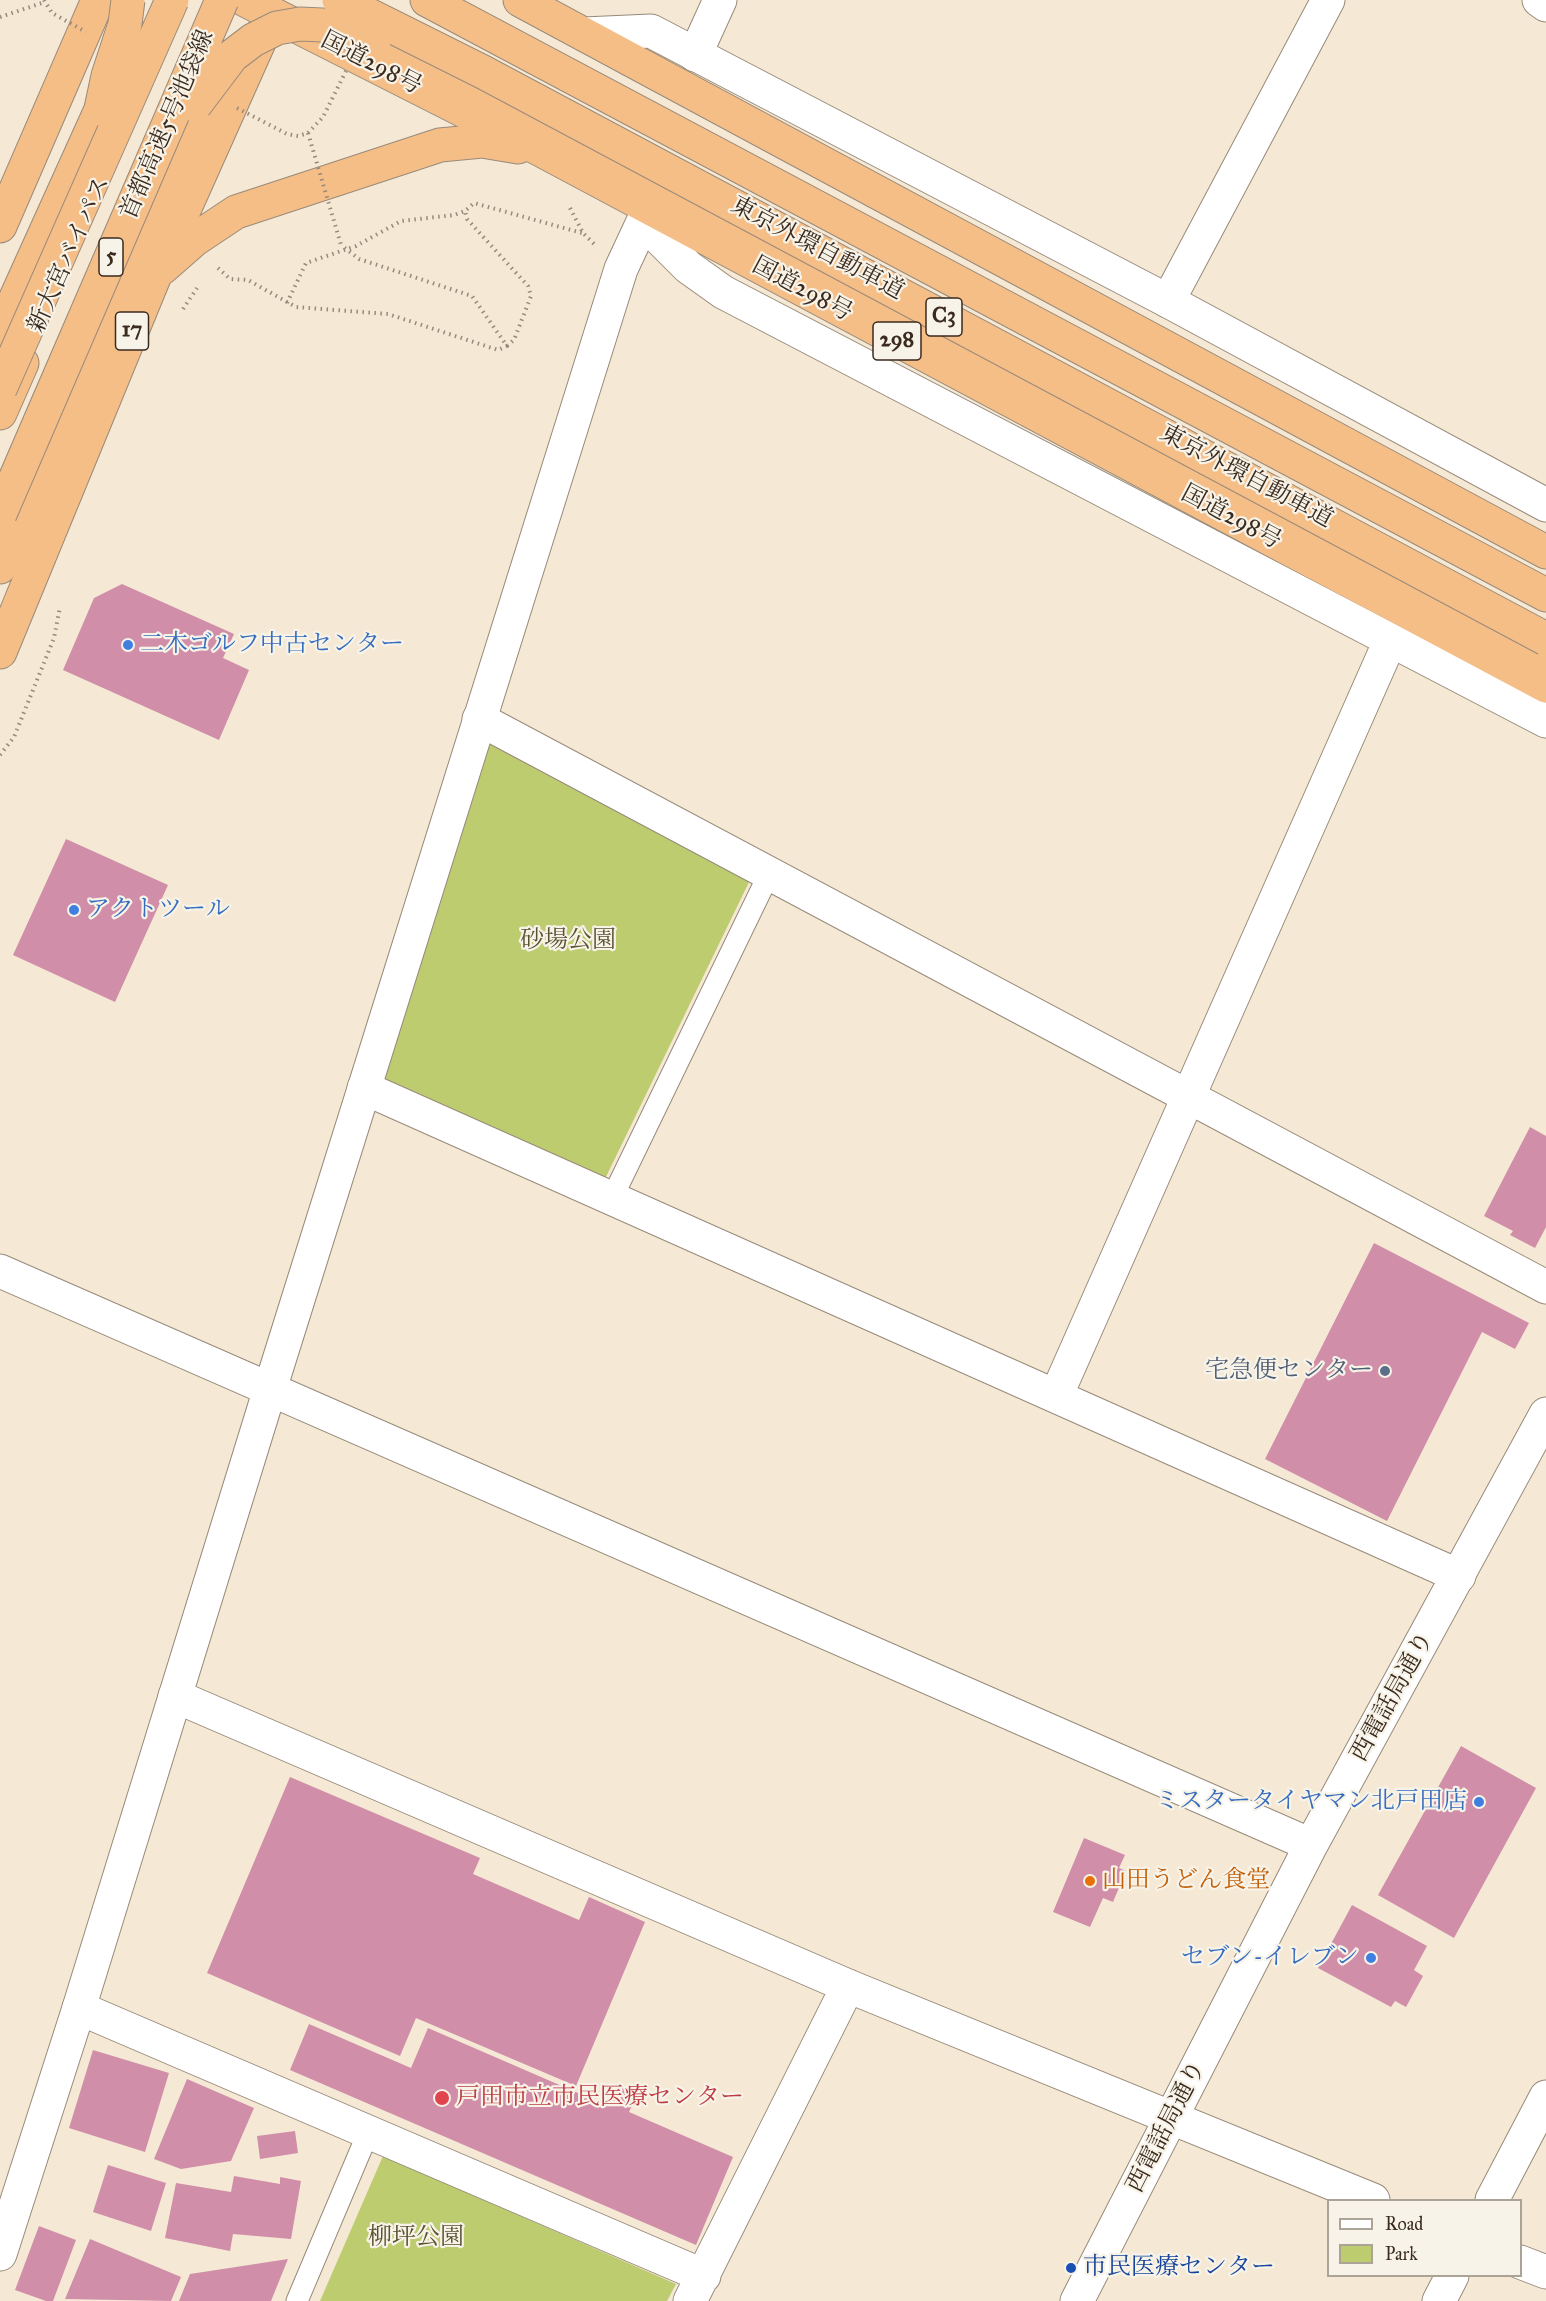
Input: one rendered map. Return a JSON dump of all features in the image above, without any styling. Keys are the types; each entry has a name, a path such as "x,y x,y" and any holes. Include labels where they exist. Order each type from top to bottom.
{"highway":[{"path":"0,226 98,0"},
{"path":"101,109 108,76 125,24 128,0"},
{"path":"117,73 143,0"},
{"path":"0,333 152,0"},
{"name":"首都高速5号池袋線","path":"0,389 171,0"},
{"path":"0,567 195,105 215,40 220,0"},
{"name":"首都高速5号池袋線","path":"0,514 220,0"},
{"path":"318,0 374,41 1546,662"},
{"name":"東京外環自動車道","path":"339,0 504,83 1546,639"},
{"name":"東京外環自動車道","path":"427,0 1546,596"},
{"path":"471,0 1082,328 1270,425 1546,578"},
{"path":"520,0 1546,552"},
{"path":"195,105 259,3"},
{"name":"国道298号","path":"259,3 541,150 646,215 1546,686"},
{"name":"17","path":"0,652 155,275 259,3"},
{"path":"195,105 232,56 253,40 277,28 300,24 322,25 374,41"},
{"name":"新大宮バイパス","path":"0,413 150,102 0,481"},
{"path":"155,275 194,240 236,212 440,145 482,141 541,150"}],"street":[{"path":"695,55 720,0"},
{"path":"1168,301 1328,0"},
{"path":"1539,0 1546,5"},
{"path":"584,34 651,31 1168,301 1546,505"},
{"path":"0,2254 79,2008 270,1389 621,269 646,215 688,267 723,292 1546,722"},
{"path":"1056,1396 1389,641"},
{"path":"479,719 1546,1287"},
{"path":"364,1088 1460,1576"},
{"path":"0,1271 1311,1845"},
{"name":"西電話局通り","path":"1077,2301 1311,1845 1460,1576 1546,1414"},
{"path":"176,1696 848,1986 1371,2199"},
{"path":"79,2008 368,2133 697,2288 848,1986"},
{"path":"1493,2199 1546,2097"},
{"path":"1522,2262 1546,2272"},
{"path":"1439,2301 1451,2277"}],"lane":[{"path":"612,1198 769,874"},
{"path":"297,2301 368,2133"}],"path":[{"path":"0,17 45,2"},
{"path":"308,133 341,245 359,259 472,296 507,346"},
{"path":"287,303 306,263 346,249 401,221 454,215 465,211 474,203 583,233"},
{"path":"570,206 583,233 621,269"},
{"path":"321,211 332,207"},
{"path":"214,263 230,279 248,280 296,306 388,314 498,350 514,340 531,296 528,286 467,219 465,211"},
{"path":"181,312 201,282"},
{"path":"0,754 14,737 54,638 60,604"}],"green space":[{"name":"砂場公園","path":"489,737 751,878 604,1181 380,1079"},
{"name":"柳坪公園","path":"383,2156 676,2284 667,2301 320,2301"}],"building":[{"path":"122,584 234,634 223,658 249,670 219,740 63,670 94,598"},
{"path":"66,839 168,885 115,1002 13,955"},
{"path":"1530,1127 1546,1136 1546,1227 1535,1248 1510,1235 1513,1231 1484,1216"},
{"path":"1374,1243 1529,1323 1515,1349 1482,1332 1387,1521 1265,1459"},
{"path":"1461,1746 1536,1788 1454,1938 1378,1895"},
{"path":"290,1777 480,1858 473,1874 579,1920 589,1897 645,1922 576,2086 416,2018 400,2056 207,1973"},
{"path":"1084,1838 1125,1855 1119,1868 1126,1871 1113,1902 1103,1898 1090,1927 1053,1912"},
{"path":"1352,1905 1427,1946 1414,1970 1423,1976 1406,2007 1395,2001 1391,2007 1318,1968"},
{"path":"309,2024 411,2068 428,2028 608,2106 617,2084 638,2093 629,2112 733,2157 696,2245 290,2070"},
{"path":"93,2050 169,2073 145,2152 69,2128"},
{"path":"187,2079 254,2108 231,2161 181,2169 154,2159"},
{"path":"295,2131 298,2153 260,2159 257,2136"},
{"path":"108,2165 166,2183 151,2231 93,2212"},
{"path":"234,2176 280,2184 280,2177 301,2181 291,2239 233,2234 230,2251 165,2238 176,2183 231,2192"},
{"path":"39,2226 76,2240 53,2301 46,2301 15,2290"},
{"path":"90,2239 181,2277 171,2301 65,2299"},
{"path":"288,2259 271,2301 179,2301 190,2274"}],"place":[{"name":"二木ゴルフ中古センター","path":"128,645"},
{"name":"アクトツール","path":"74,910"},
{"name":"宅急便センター","path":"1385,1371"},
{"name":"ミスタータイヤマン北戸田店","path":"1479,1802"},
{"name":"山田うどん食堂","path":"1090,1881"},
{"name":"セブン-イレブン","path":"1371,1958"},
{"name":"戸田市立市民医療センター","path":"442,2098"},
{"name":"市民医療センター","path":"1071,2268"}]}
